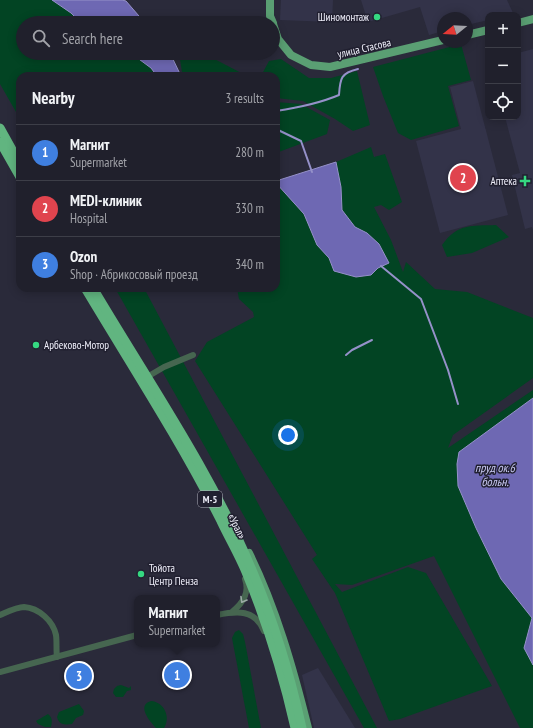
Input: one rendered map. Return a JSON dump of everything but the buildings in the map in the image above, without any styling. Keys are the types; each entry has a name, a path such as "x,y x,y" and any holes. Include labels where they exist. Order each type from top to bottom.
{"highway":[{"path":"0,128 16,157"},
{"path":"0,142 16,170"},
{"name":"«Урал»","path":"87,292 201,482 240,558 259,605 280,666 295,728"},
{"name":"«Урал»","path":"95,292 207,479 237,538 265,603 286,665 302,728"}],"main road":[{"path":"270,0 270,16"},
{"path":"521,22 533,19"},
{"path":"473,34 485,31"},
{"name":"улица Стасова","path":"280,41 291,55 311,65 330,67 437,41"},
{"path":"207,479 230,517 256,568 281,632 300,695 308,728"}],"street":[{"path":"147,377 193,355"},
{"path":"232,612 240,606 247,593 247,583 240,558"},
{"path":"0,615 23,607 35,609 51,624 56,636 57,657"},
{"path":"220,614 232,612 248,614 257,619 262,626 269,645 280,666"},
{"path":"0,672 134,635"}],"shaded area":[{"path":"281,0 333,0 332,22 280,20"},
{"path":"361,0 507,0 513,12 485,12 485,21 473,24 473,12 437,12 437,33 429,35 420,7 368,22"},
{"path":"533,49 533,230 532,227 525,229 512,175 520,173 506,120 521,120 521,52"},
{"path":"473,81 508,215 440,233 416,141 461,129 450,87"},
{"path":"318,668 355,728 314,728 302,675"}],"green space":[{"path":"0,0 52,0 74,16 16,16 16,60 140,60 151,68 153,72 16,72 16,112 0,84"},
{"path":"446,48 462,48 471,80 448,86 459,126 411,140 398,133 373,67"},
{"path":"280,59 309,78 331,78 357,71 370,125 353,131 303,101 280,98 280,72 263,72 269,61"},
{"path":"180,60 216,60 239,72 182,72"},
{"path":"280,102 301,104 330,120 327,134 280,152"},
{"path":"371,147 374,157 385,154 402,202 389,210 381,205 374,207 391,240 403,272 406,262 435,289 467,292 533,318 533,378 453,435 448,448 533,390 533,728 520,728 434,556 352,585 335,584 342,592 408,567 426,573 492,686 400,719 389,721 335,593 312,559 317,555 195,361 207,342 254,317 253,312 239,299 238,292 280,292 280,187 304,214 317,245 329,258 334,271 356,277 371,275 378,268 389,263 367,233 355,227 342,210 341,187 336,162"},
{"path":"479,225 496,225 509,237 472,253 447,257 442,245 448,238 460,229"},
{"path":"117,292 146,292 377,728 364,728"},
{"path":"239,630 243,634 245,642 261,728 249,728 232,638 235,632"},
{"path":"121,685 129,688 131,686 131,690 127,691 123,697 116,697 113,693 114,689"},
{"path":"151,701 160,704 165,711 167,719 164,728 156,728 144,710 147,703"},
{"path":"79,704 84,711 83,715 76,718 72,724 59,722 57,717 59,712"},
{"path":"48,714 52,722 51,727 45,727 38,724 36,721"}],"water":[{"path":"52,0 122,0 126,1 139,16 74,16"},
{"path":"140,60 173,60 179,72 154,72"},
{"path":"336,162 341,187 342,210 355,227 367,233 379,244 389,263 378,268 371,275 356,277 334,271 329,258 317,245 304,214 280,187 280,180"},
{"name":"пруд ок.6 больн.","path":"533,398 533,665 524,648 532,618 501,579 476,528 458,486 457,464 459,452"}],"waterway":[{"path":"280,110 308,105 339,95 342,77 348,72 358,69"},
{"path":"280,131 301,141 312,172"},
{"path":"381,266 421,299 448,370 458,404"},
{"path":"346,355 352,350 372,340"}],"place":[{"name":"Шиномонтаж","path":"377,17"},
{"name":"MEDI-клиник","path":"463,178"},
{"name":"Аптека","path":"525,181"},
{"name":"Арбеково-Мотор","path":"36,345"},
{"name":"Тойота Центр Пенза","path":"141,574"},
{"name":"Магнит","path":"177,675"},
{"name":"Ozon","path":"79,676"}]}
